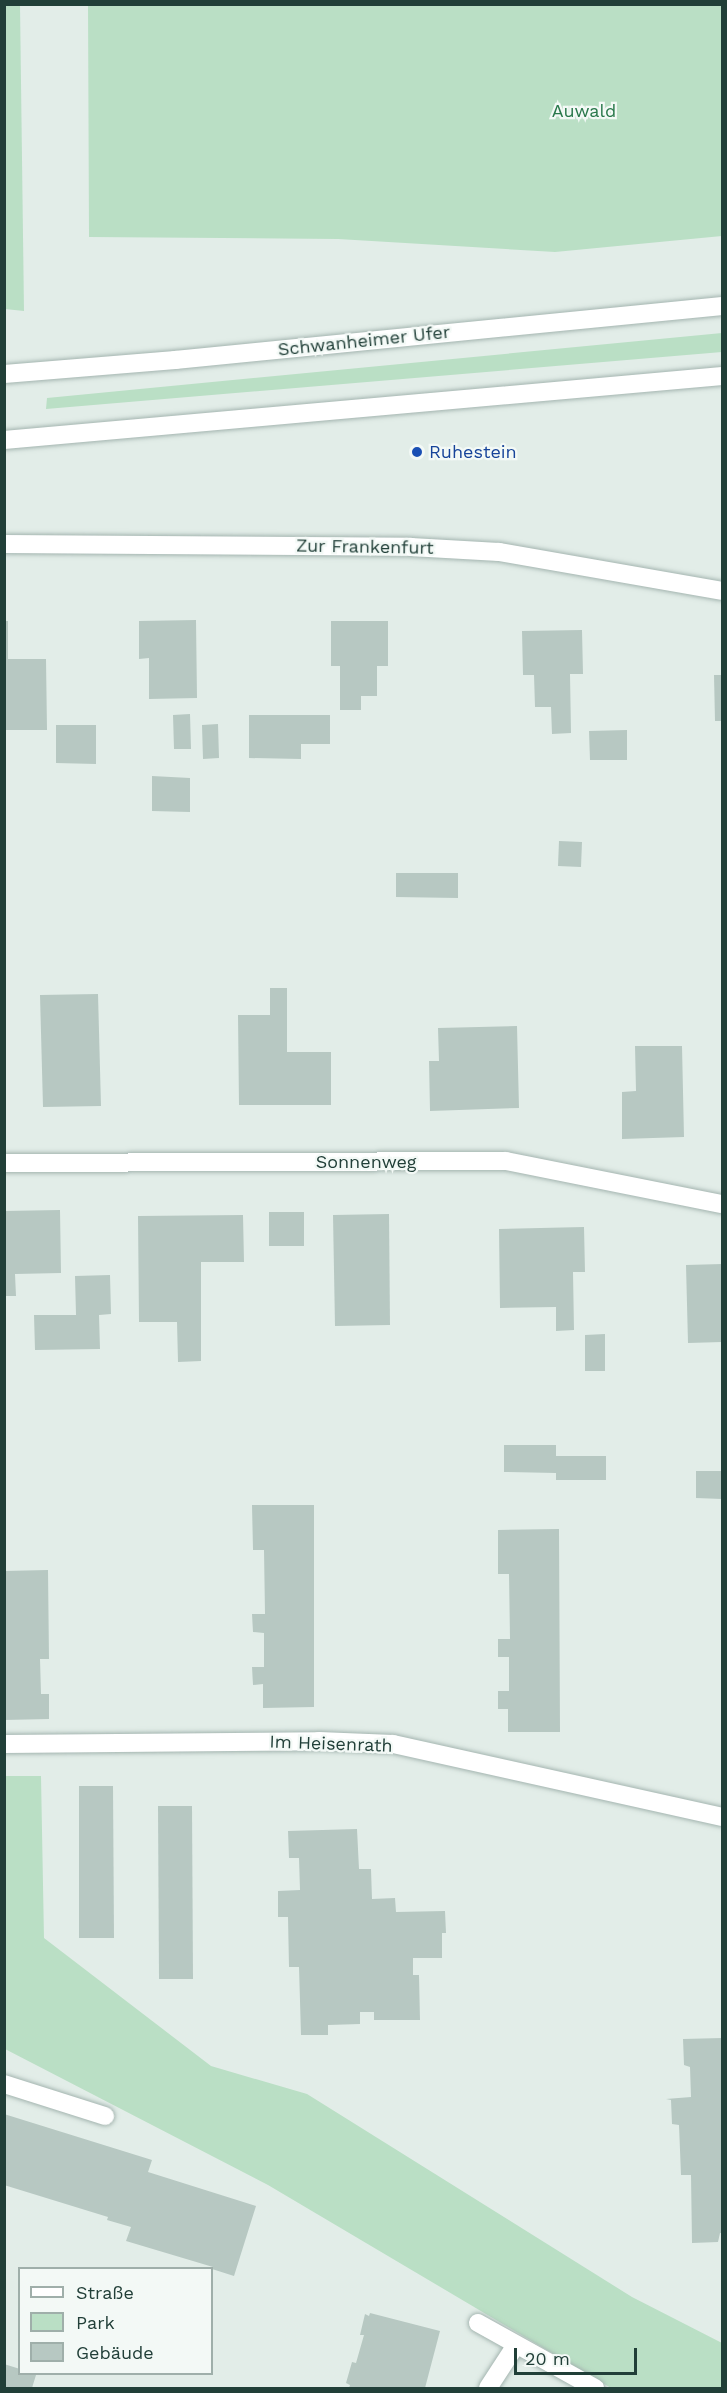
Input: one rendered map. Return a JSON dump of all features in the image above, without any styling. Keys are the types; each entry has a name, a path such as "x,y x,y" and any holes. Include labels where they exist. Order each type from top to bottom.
{"street":[{"name":"Schwanheimer Ufer","path":"4,374 187,359 723,306"},
{"path":"4,440 723,376"},
{"name":"Zur Frankenfurt","path":"4,544 411,547 488,551 723,591"},
{"name":"Sonnenweg","path":"4,1163 506,1161 723,1204"},
{"name":"Im Heisenrath","path":"4,1744 319,1741 393,1744 723,1817"},
{"path":"4,2084 105,2116"},
{"path":"478,2322 595,2388"},
{"path":"488,2388 516,2345"}],"green space":[{"path":"4,5 20,5 24,311 5,309"},
{"name":"Auwald","path":"88,5 722,5 722,236 555,252 338,239 89,237"},
{"path":"722,333 722,352 46,409 47,398"},
{"path":"4,1776 41,1776 44,1938 211,2066 307,2094 632,2297 722,2343 722,2388 611,2388 268,2185 5,2049"}],"building":[{"path":"196,620 197,698 149,699 149,658 139,659 139,621"},
{"path":"4,621 8,621 8,659 46,659 47,730 4,730"},
{"path":"331,621 388,621 388,666 377,666 377,696 361,696 361,710 340,710 340,666 331,666"},
{"path":"582,630 583,674 570,674 571,733 552,734 551,707 535,707 534,675 523,675 522,631"},
{"path":"714,675 722,675 722,721 715,721"},
{"path":"190,714 191,749 174,749 173,715"},
{"path":"249,715 330,715 330,744 301,744 301,759 249,758"},
{"path":"218,724 219,758 203,759 202,725"},
{"path":"56,725 96,725 96,764 56,763"},
{"path":"627,730 627,760 590,760 589,731"},
{"path":"152,776 190,778 190,812 152,811"},
{"path":"559,841 582,842 581,867 558,866"},
{"path":"396,873 458,873 458,898 396,897"},
{"path":"270,988 287,988 287,1052 331,1052 331,1105 239,1105 238,1015 270,1015"},
{"path":"98,994 101,1106 43,1107 40,995"},
{"path":"517,1026 519,1108 430,1111 429,1061 439,1061 438,1028"},
{"path":"635,1046 682,1046 684,1137 622,1139 622,1092 636,1091"},
{"path":"60,1210 61,1273 15,1274 16,1296 4,1296 4,1211"},
{"path":"269,1212 304,1212 304,1246 269,1246"},
{"path":"389,1214 390,1325 335,1326 333,1215"},
{"path":"243,1215 244,1262 201,1262 201,1361 178,1362 177,1322 139,1322 138,1216"},
{"path":"584,1227 585,1272 573,1272 574,1330 556,1331 556,1307 500,1308 499,1229"},
{"path":"722,1264 722,1342 688,1343 686,1265"},
{"path":"110,1275 111,1314 99,1315 100,1349 35,1350 34,1315 76,1315 75,1276"},
{"path":"605,1334 605,1371 585,1371 585,1335"},
{"path":"504,1445 556,1445 556,1456 606,1456 606,1480 556,1480 556,1473 504,1472"},
{"path":"696,1471 722,1471 722,1499 696,1498"},
{"path":"252,1505 314,1505 314,1707 263,1708 263,1684 253,1685 252,1667 264,1667 264,1633 253,1632 252,1614 265,1614 264,1550 253,1550"},
{"path":"559,1529 560,1732 508,1732 508,1709 498,1709 498,1691 509,1691 509,1657 498,1657 498,1639 510,1639 509,1574 498,1574 498,1530"},
{"path":"48,1570 49,1659 40,1659 41,1694 49,1694 49,1719 4,1720 4,1571"},
{"path":"79,1786 113,1786 114,1938 79,1938"},
{"path":"158,1806 192,1806 193,1979 159,1979"},
{"path":"357,1829 359,1869 371,1869 372,1899 395,1898 396,1912 445,1911 446,1933 442,1933 442,1958 413,1958 413,1975 419,1975 420,2020 374,2020 374,2012 360,2012 360,2024 328,2025 328,2035 301,2035 299,1967 289,1967 288,1917 278,1917 278,1891 300,1890 299,1858 289,1858 288,1831"},
{"path":"722,2038 722,2233 720,2233 718,2242 692,2243 691,2175 681,2175 679,2125 672,2124 671,2100 666,2099 691,2097 690,2067 684,2065 683,2039"},
{"path":"4,2114 152,2160 148,2172 256,2206 234,2276 213,2269 213,2267 126,2241 131,2227 107,2220 108,2217 4,2185"},
{"path":"370,2313 440,2331 425,2388 349,2388 350,2385 346,2383 352,2362 356,2363 364,2335 360,2335 365,2314 369,2316"},
{"path":"4,2364 18,2368 18,2375 36,2375 32,2388 4,2388"}],"place":[{"name":"Ruhestein","path":"417,452"}]}
